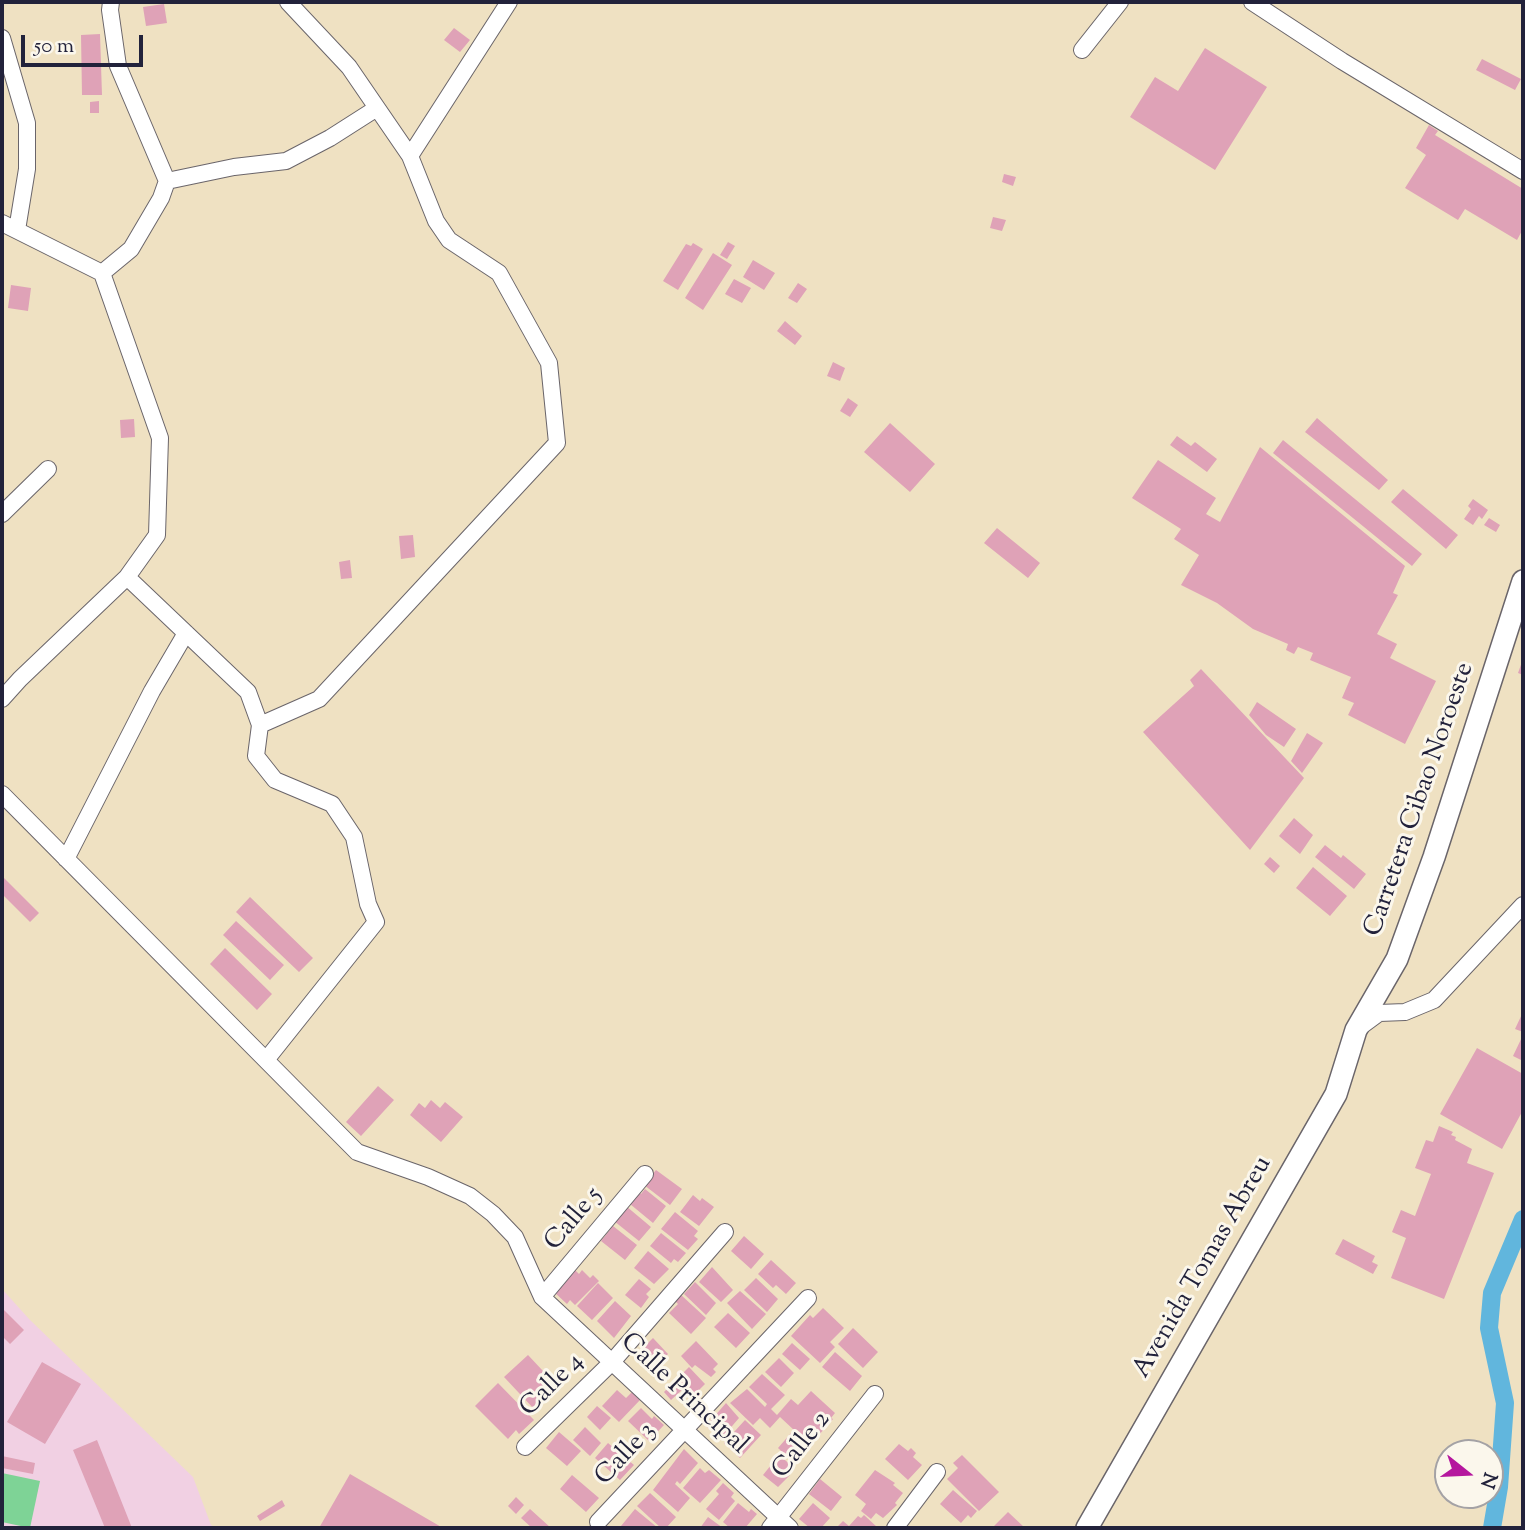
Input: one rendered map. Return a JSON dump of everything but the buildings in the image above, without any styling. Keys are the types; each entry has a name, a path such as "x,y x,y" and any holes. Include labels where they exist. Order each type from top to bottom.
{"main road":[{"name":"Carretera Cibao Noroeste","path":"1356,1030 1397,958 1434,857 1523,581"},
{"name":"Avenida Tomas Abreu","path":"1087,1528 1336,1094 1356,1030"}],"street":[{"path":"102,273 131,249 161,198 167,181 118,66 111,2"},
{"path":"260,724 319,699 557,443 549,363 499,273 449,240 436,221 410,156 349,67 288,2"},
{"path":"410,156 509,2"},
{"path":"1082,50 1120,2"},
{"path":"1252,2 1342,61 1523,171"},
{"path":"2,38 27,123 27,169 9,226 102,273 160,438 158,535 127,577 2,699"},
{"path":"167,181 234,167 286,161 330,138 377,108"},
{"path":"2,514 48,469"},
{"path":"127,577 248,692 260,724 256,756 275,780 332,804 354,837 368,904 376,922 265,1060"},
{"path":"66,859 152,691 186,633"},
{"path":"2,794 357,1153 428,1177 470,1196 493,1214 515,1237 542,1297"},
{"path":"1356,1030 1379,1013 1405,1012 1434,1000 1523,905"},
{"name":"Calle 5","path":"542,1297 645,1174"},
{"name":"Calle 4","path":"526,1447 612,1362 725,1232"},
{"name":"Calle Principal","path":"542,1297 684,1430 779,1525"},
{"name":"Calle 3","path":"598,1522 808,1298"},
{"name":"Calle 2","path":"779,1525 875,1394"},
{"path":"894,1528 937,1472"}],"shaded area":[{"path":"2,1289 30,1320 193,1477 211,1525 217,1528 2,1528"}],"green space":[{"path":"2,1473 40,1481 30,1528 2,1522"}],"waterway":[{"path":"1492,1528 1499,1487 1505,1403 1489,1328 1492,1293 1523,1219"}]}
